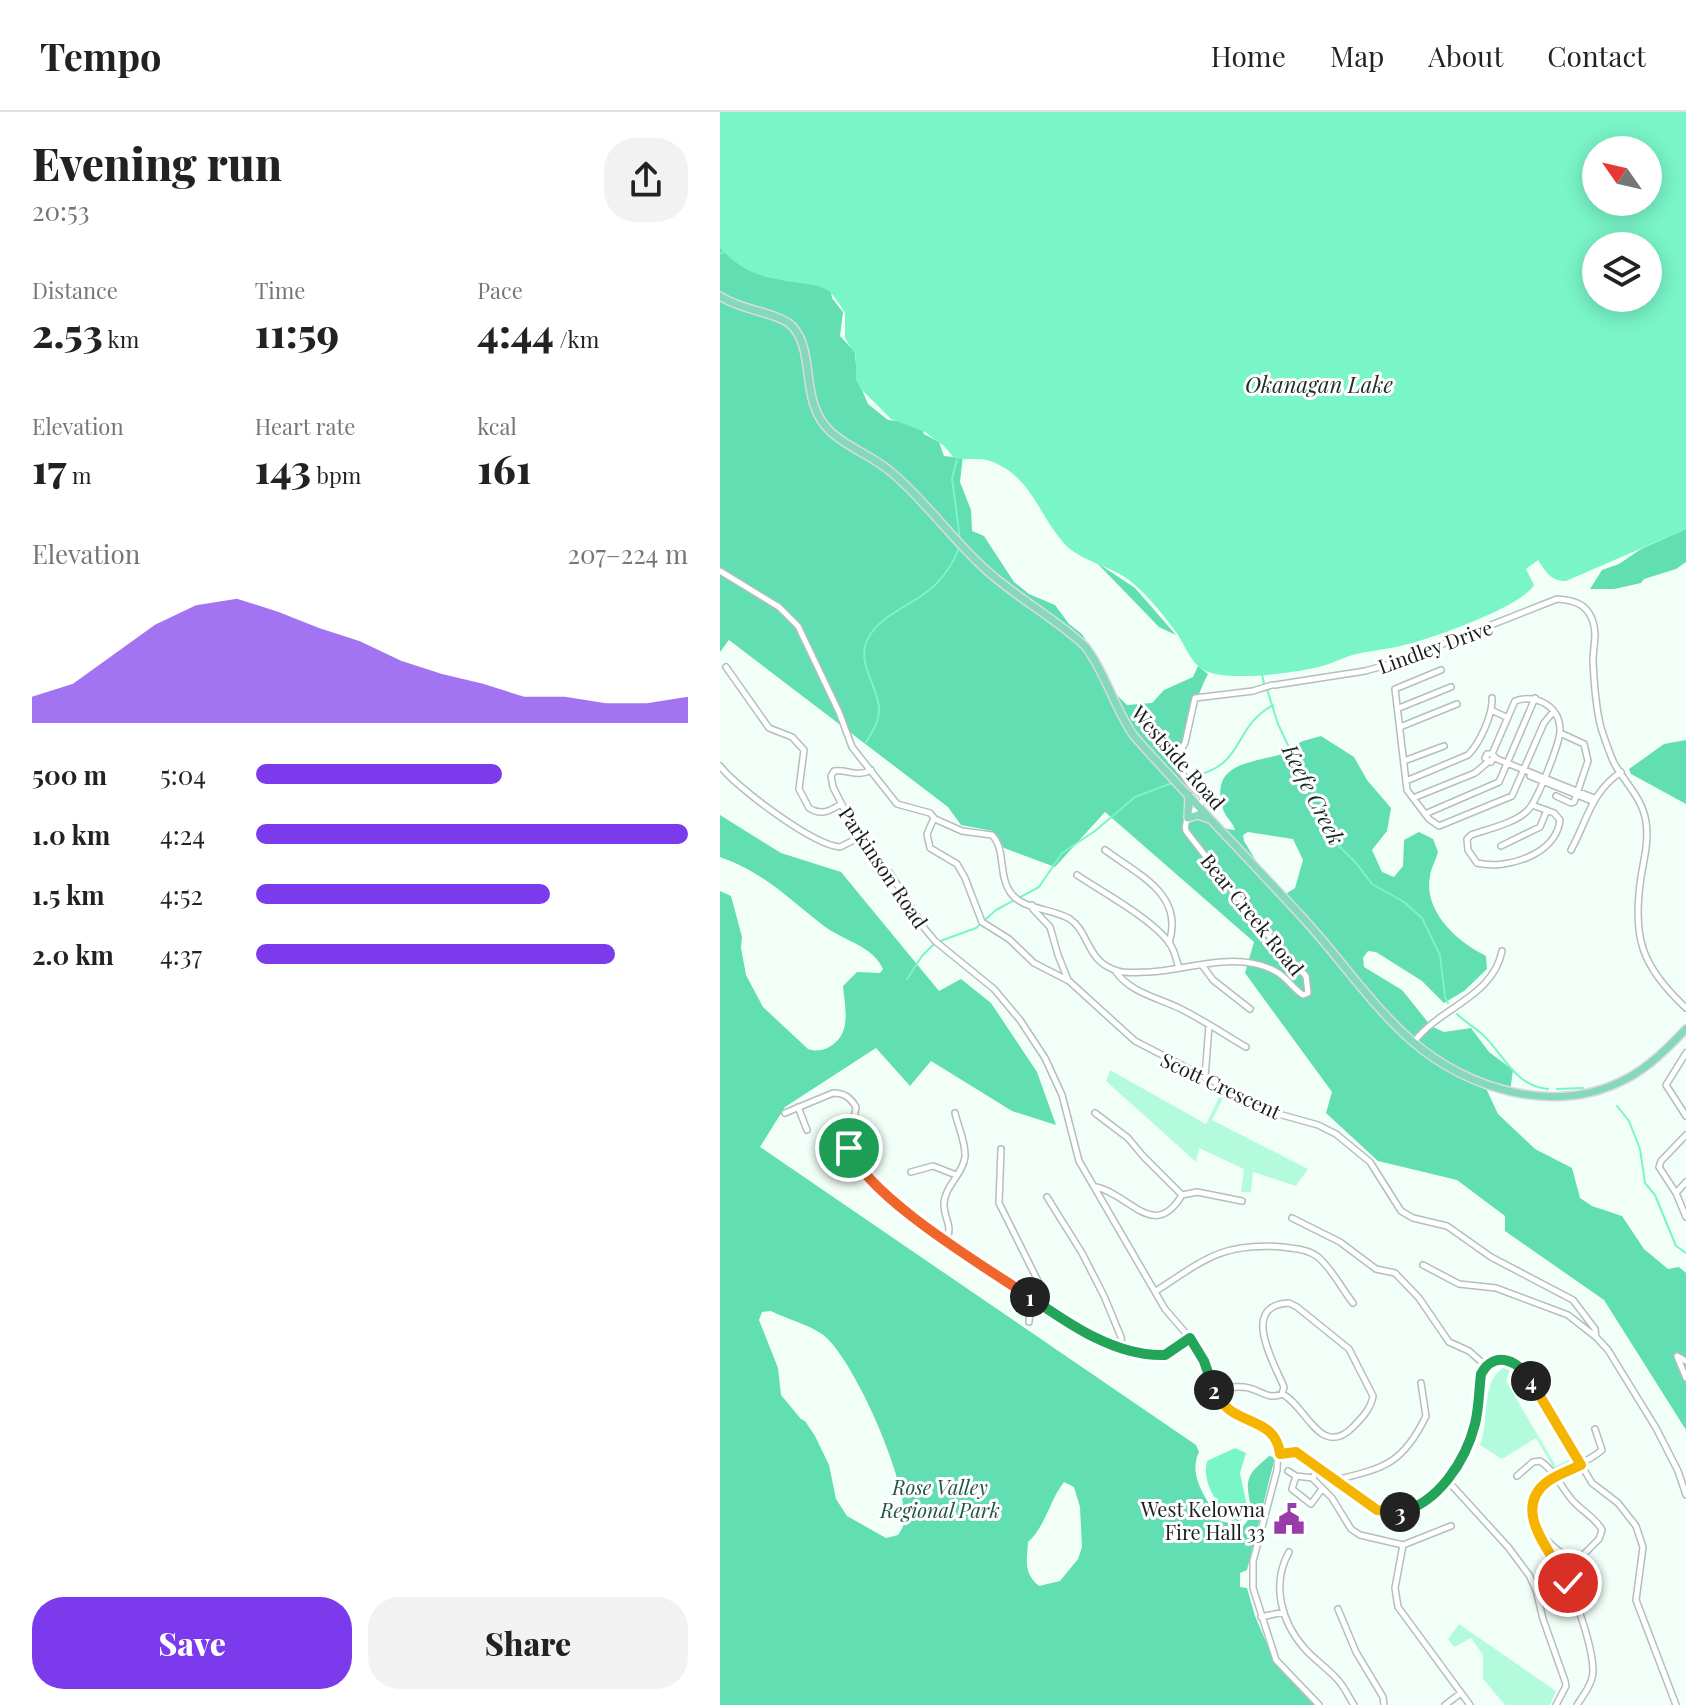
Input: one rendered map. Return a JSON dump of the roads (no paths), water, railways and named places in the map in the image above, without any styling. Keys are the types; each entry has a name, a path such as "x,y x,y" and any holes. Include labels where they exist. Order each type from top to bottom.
{"main road":[{"name":"Westside Road","path":"720,296 746,310 780,318 791,324 802,342 810,393 821,422 840,439 894,474 986,571 1085,646 1126,724 1414,1042 1446,1066 1484,1084 1530,1095 1560,1097 1598,1090 1627,1078 1655,1060 1686,1029"},
{"path":"1189,795 1188,818 1198,815 1215,822"}],"street":[{"path":"720,571 779,607 798,626 839,712 845,734 858,756 897,804 930,813 962,831 992,835 999,845 1001,871 1018,901 1068,918 1078,926 1090,951 1115,970 1121,979 1146,995 1180,1008 1246,1047"},
{"name":"Lindley Drive","path":"1199,806 1204,797 1191,786 1174,762 1185,743 1193,700 1365,671 1397,662 1557,599 1572,600 1592,616 1596,631 1593,659 1601,726 1621,772"},
{"path":"726,667 769,728 792,737 804,750 799,789 809,808 822,813 841,804"},
{"path":"1441,670 1395,689 1407,790 1434,823 1445,825 1506,800 1517,790 1544,723 1553,712"},
{"path":"1399,708 1451,687"},
{"path":"1406,781 1468,755 1475,747 1491,710 1492,698"},
{"path":"1425,814 1499,782 1535,698"},
{"path":"1413,798 1475,773 1491,758 1515,701 1535,698 1553,712 1558,719 1560,733 1532,805 1522,815 1467,839 1468,850 1477,863 1508,865 1543,848 1553,838 1560,820 1554,813 1532,805"},
{"path":"1400,727 1457,704"},
{"path":"1491,710 1506,717"},
{"path":"1556,796 1574,802 1588,761 1586,748 1581,741 1560,733"},
{"path":"1404,761 1444,746"},
{"path":"1491,758 1593,800"},
{"path":"720,766 742,789 820,842 840,847 860,837"},
{"name":"Parkinson Road","path":"871,770 857,775 834,771 831,776 833,787 841,804 874,858 890,873 935,941 994,989 1020,1020 1045,1058 1062,1095 1079,1161 1165,1309 1190,1338 1204,1361 1214,1390"},
{"path":"1571,850 1593,800 1609,780 1621,772 1640,803 1647,826 1637,907 1642,949 1656,978 1686,1008"},
{"path":"1188,818 1199,806"},
{"path":"1501,846 1540,827 1547,810"},
{"name":"Scott Crescent","path":"934,818 927,834 930,848 957,864 982,922 1009,939 1034,963 1069,981 1135,1041 1275,1113 1318,1125 1336,1134 1370,1162 1401,1211 1413,1218 1447,1226 1491,1257 1573,1300 1595,1329 1596,1337"},
{"name":"Bear Creek Road","path":"1115,970 1142,972 1221,961 1266,968 1286,979 1303,995 1308,993 1306,976 1258,924 1186,831 1184,824 1188,818"},
{"path":"1105,850 1149,881 1163,896 1173,920 1174,931 1169,943"},
{"path":"1077,875 1149,924 1169,943 1179,968"},
{"path":"1032,905 1050,927 1069,981"},
{"path":"1414,1042 1435,1021 1487,984 1499,966 1502,951"},
{"path":"1202,965 1213,980 1250,1009"},
{"path":"1205,1078 1209,1025"},
{"path":"1686,1053 1666,1086 1686,1116"},
{"path":"785,1113 833,1093 849,1097 856,1107 849,1140 853,1159 901,1207 1077,1329 1155,1356 1165,1355 1190,1338"},
{"path":"798,1107 807,1130"},
{"path":"946,1240 950,1227 944,1202 964,1162 965,1152 955,1113"},
{"path":"1095,1113 1128,1138 1153,1168 1182,1195"},
{"path":"1686,1135 1659,1165 1686,1217"},
{"path":"1001,1149 999,1203 1040,1285 1030,1309 1029,1322"},
{"path":"911,1172 933,1166 956,1175"},
{"path":"1676,1193 1686,1182"},
{"path":"1095,1187 1106,1189 1149,1215 1160,1217 1169,1212 1182,1195 1197,1192 1242,1201"},
{"path":"1047,1197 1104,1296 1122,1347"},
{"path":"1292,1218 1340,1242 1376,1269 1395,1273 1419,1298 1449,1342 1469,1351 1486,1366"},
{"path":"1156,1291 1219,1252 1250,1246 1275,1247 1304,1249 1319,1258 1353,1303"},
{"path":"1423,1265 1459,1284 1496,1288 1568,1315 1596,1337 1608,1350 1656,1428 1678,1471 1686,1495"},
{"path":"1282,1394 1284,1387 1274,1366 1261,1321 1276,1304 1289,1303 1349,1349 1373,1396 1372,1404 1359,1421 1346,1434 1336,1437 1318,1432 1292,1398 1282,1394 1265,1396 1250,1388 1214,1390 1227,1411 1261,1425 1272,1433 1278,1444 1280,1454 1252,1572 1253,1588 1276,1660 1319,1705"},
{"path":"1686,1361 1677,1356 1686,1378"},
{"path":"1280,1454 1296,1452 1377,1510 1399,1513 1425,1502 1447,1480 1472,1436 1481,1374 1486,1366 1506,1359 1522,1367 1592,1483 1630,1517 1642,1540 1636,1600 1676,1705"},
{"path":"1335,1480 1381,1469 1401,1452 1426,1416 1421,1383"},
{"path":"1577,1705 1589,1687 1593,1671 1585,1632 1568,1583 1536,1528 1533,1509 1535,1498 1549,1480 1581,1465 1602,1450 1595,1429"},
{"path":"1517,1476 1533,1462 1540,1461 1575,1504 1599,1523 1602,1530 1599,1539 1579,1559 1570,1558 1536,1528"},
{"path":"1313,1478 1317,1466"},
{"path":"1288,1471 1296,1476 1313,1478 1332,1498 1351,1529 1360,1535 1403,1545 1451,1526"},
{"path":"1296,1476 1292,1489 1311,1504 1322,1489"},
{"path":"1447,1480 1508,1547 1536,1590 1566,1686 1556,1705"},
{"path":"1403,1545 1395,1588 1398,1607 1470,1705"},
{"path":"1289,1552 1279,1578 1279,1596 1284,1612 1304,1648 1338,1680 1354,1705"},
{"path":"1338,1609 1356,1652 1383,1697 1384,1705"},
{"path":"1261,1617 1284,1612"},
{"path":"1445,1705 1461,1693"}],"water":[{"name":"Okanagan Lake","path":"720,112 1686,112 1686,529 1566,581 1553,578 1538,560 1526,569 1534,585 1514,602 1480,619 1416,642 1356,654 1326,665 1296,671 1242,676 1212,673 1195,662 1168,622 1134,584 1078,554 1062,541 1015,475 990,461 954,458 925,432 891,419 856,380 856,356 845,338 845,313 830,292 816,286 756,274 720,248"},
{"path":"1235,1448 1246,1453 1240,1473 1248,1511 1239,1524 1234,1523 1217,1502 1206,1470 1207,1461"}],"waterway":[{"path":"957,460 952,478 960,540"},
{"path":"866,742 879,713 878,700 866,668 866,643 879,624 936,584 959,548"},
{"name":"Keefe Creek","path":"1262,674 1264,684"},
{"name":"Keefe Creek","path":"1267,689 1278,724 1293,756 1321,801 1336,843 1372,884 1404,902 1422,918 1440,955 1448,1003"},
{"path":"1189,777 1221,765 1250,725 1273,705"},
{"path":"907,979 935,943 976,928 996,910 1039,887 1062,853 1095,831 1135,797 1172,783"},
{"name":"Keefe Creek","path":"1457,1014 1490,1042 1518,1076 1536,1087 1548,1089"},
{"name":"Keefe Creek","path":"1557,1089 1583,1088"},
{"name":"Keefe Creek","path":"1617,1106 1629,1121 1640,1149 1645,1183 1655,1195 1676,1246 1686,1253"}],"place":[{"name":"West Kelowna Fire Hall 33","path":"1289,1519"}],"park label":[{"name":"Rose Valley Regional Park","path":"940,1498"}]}
